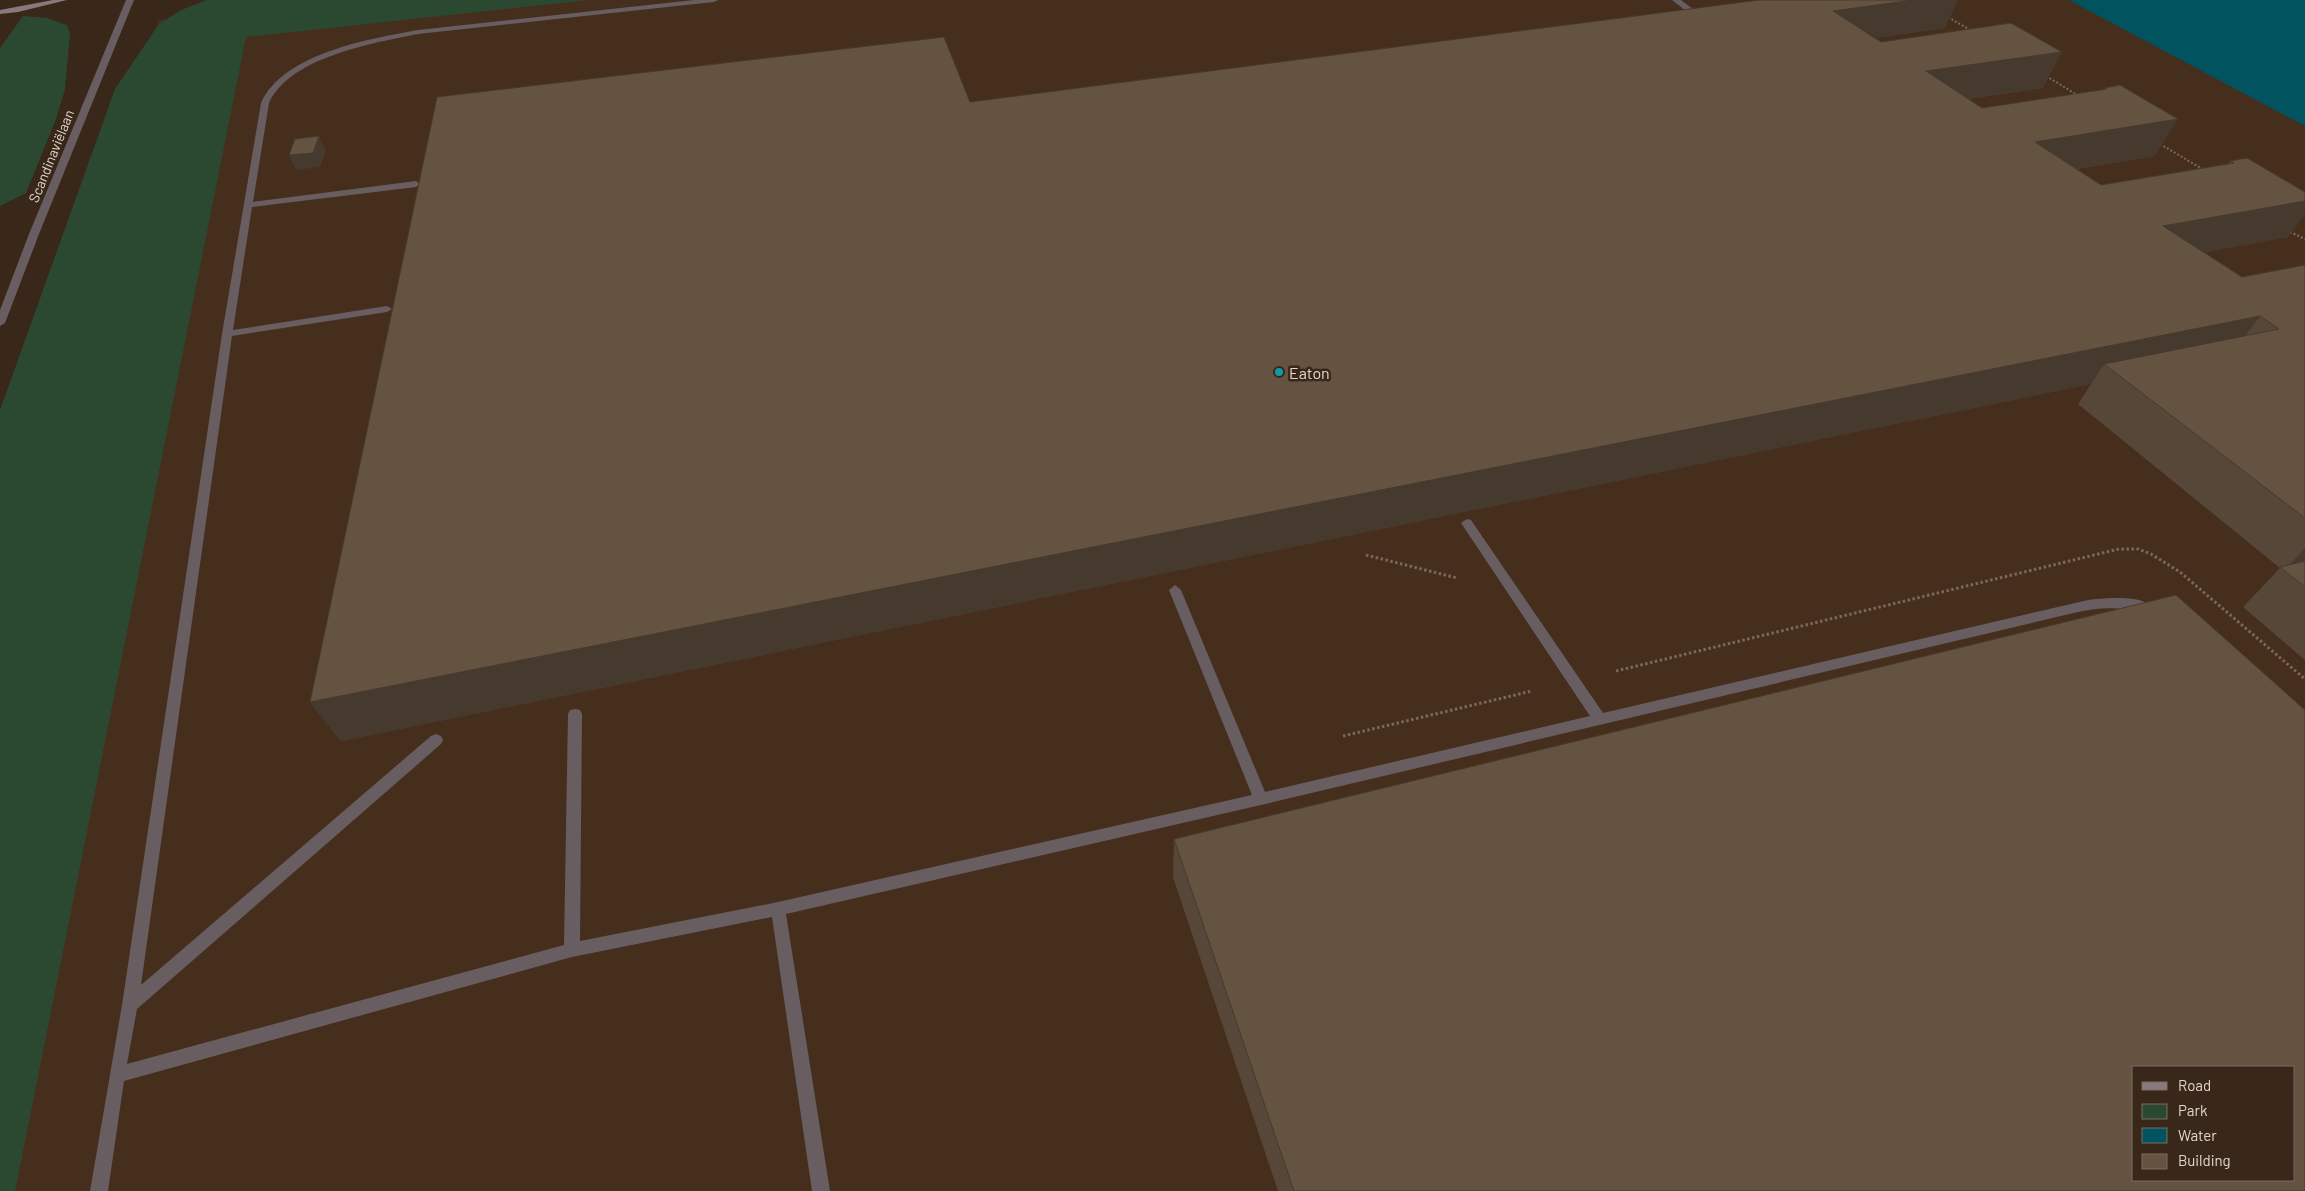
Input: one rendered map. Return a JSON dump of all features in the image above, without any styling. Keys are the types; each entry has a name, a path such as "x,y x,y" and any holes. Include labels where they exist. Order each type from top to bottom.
{"street":[{"path":"0,12 63,0"},
{"name":"Scandinaviëlaan","path":"0,323 34,234 130,0"},
{"path":"99,1191 130,1005 227,334 265,103 268,97 272,90 288,77 325,57 360,44 418,32 714,0"},
{"path":"1676,0 1712,27"},
{"path":"248,206 416,184"},
{"path":"227,334 387,309"},
{"path":"1467,524 1599,719"},
{"path":"1176,590 1261,799"},
{"path":"117,1075 572,950 778,909 1261,799 2106,601 2134,605 2161,616"},
{"path":"572,950 575,714"},
{"path":"130,1005 436,740"},
{"path":"778,909 822,1191"}],"path":[{"path":"1945,15 1970,30"},
{"path":"2046,75 2079,96"},
{"path":"2155,141 2205,171"},
{"path":"2289,231 2305,239"},
{"path":"1366,555 1511,591"}],"shaded area":[{"path":"338,0 2305,0 2305,1191 0,1191 0,541 158,20"}],"green space":[{"path":"207,0 590,0 246,37 15,1191 0,1191 0,410 115,89 159,24 181,10"},
{"path":"23,16 47,18 67,25 70,34 65,89 56,119 26,193 0,206 0,48"}],"water":[{"path":"2069,0 2305,0 2305,126"}],"building":[{"name":"Eaton","path":"1759,0 1914,0 1833,11 1881,42 2011,23 2062,52 1926,71 1982,108 2107,89 2104,88 2120,85 2178,119 2035,142 2101,185 2234,163 2230,161 2247,158 2305,192 2305,201 2163,226 2242,277 2305,265 2305,518 2104,364 2279,329 2260,316 310,702 437,97 944,37 970,102"},
{"path":"319,136 313,153 289,155 295,139"},
{"path":"2305,561 2305,587 2280,567"},
{"path":"2176,595 2305,710 2305,1191 1294,1191 1174,839"}],"place":[{"name":"Eaton","path":"1279,372"}]}
